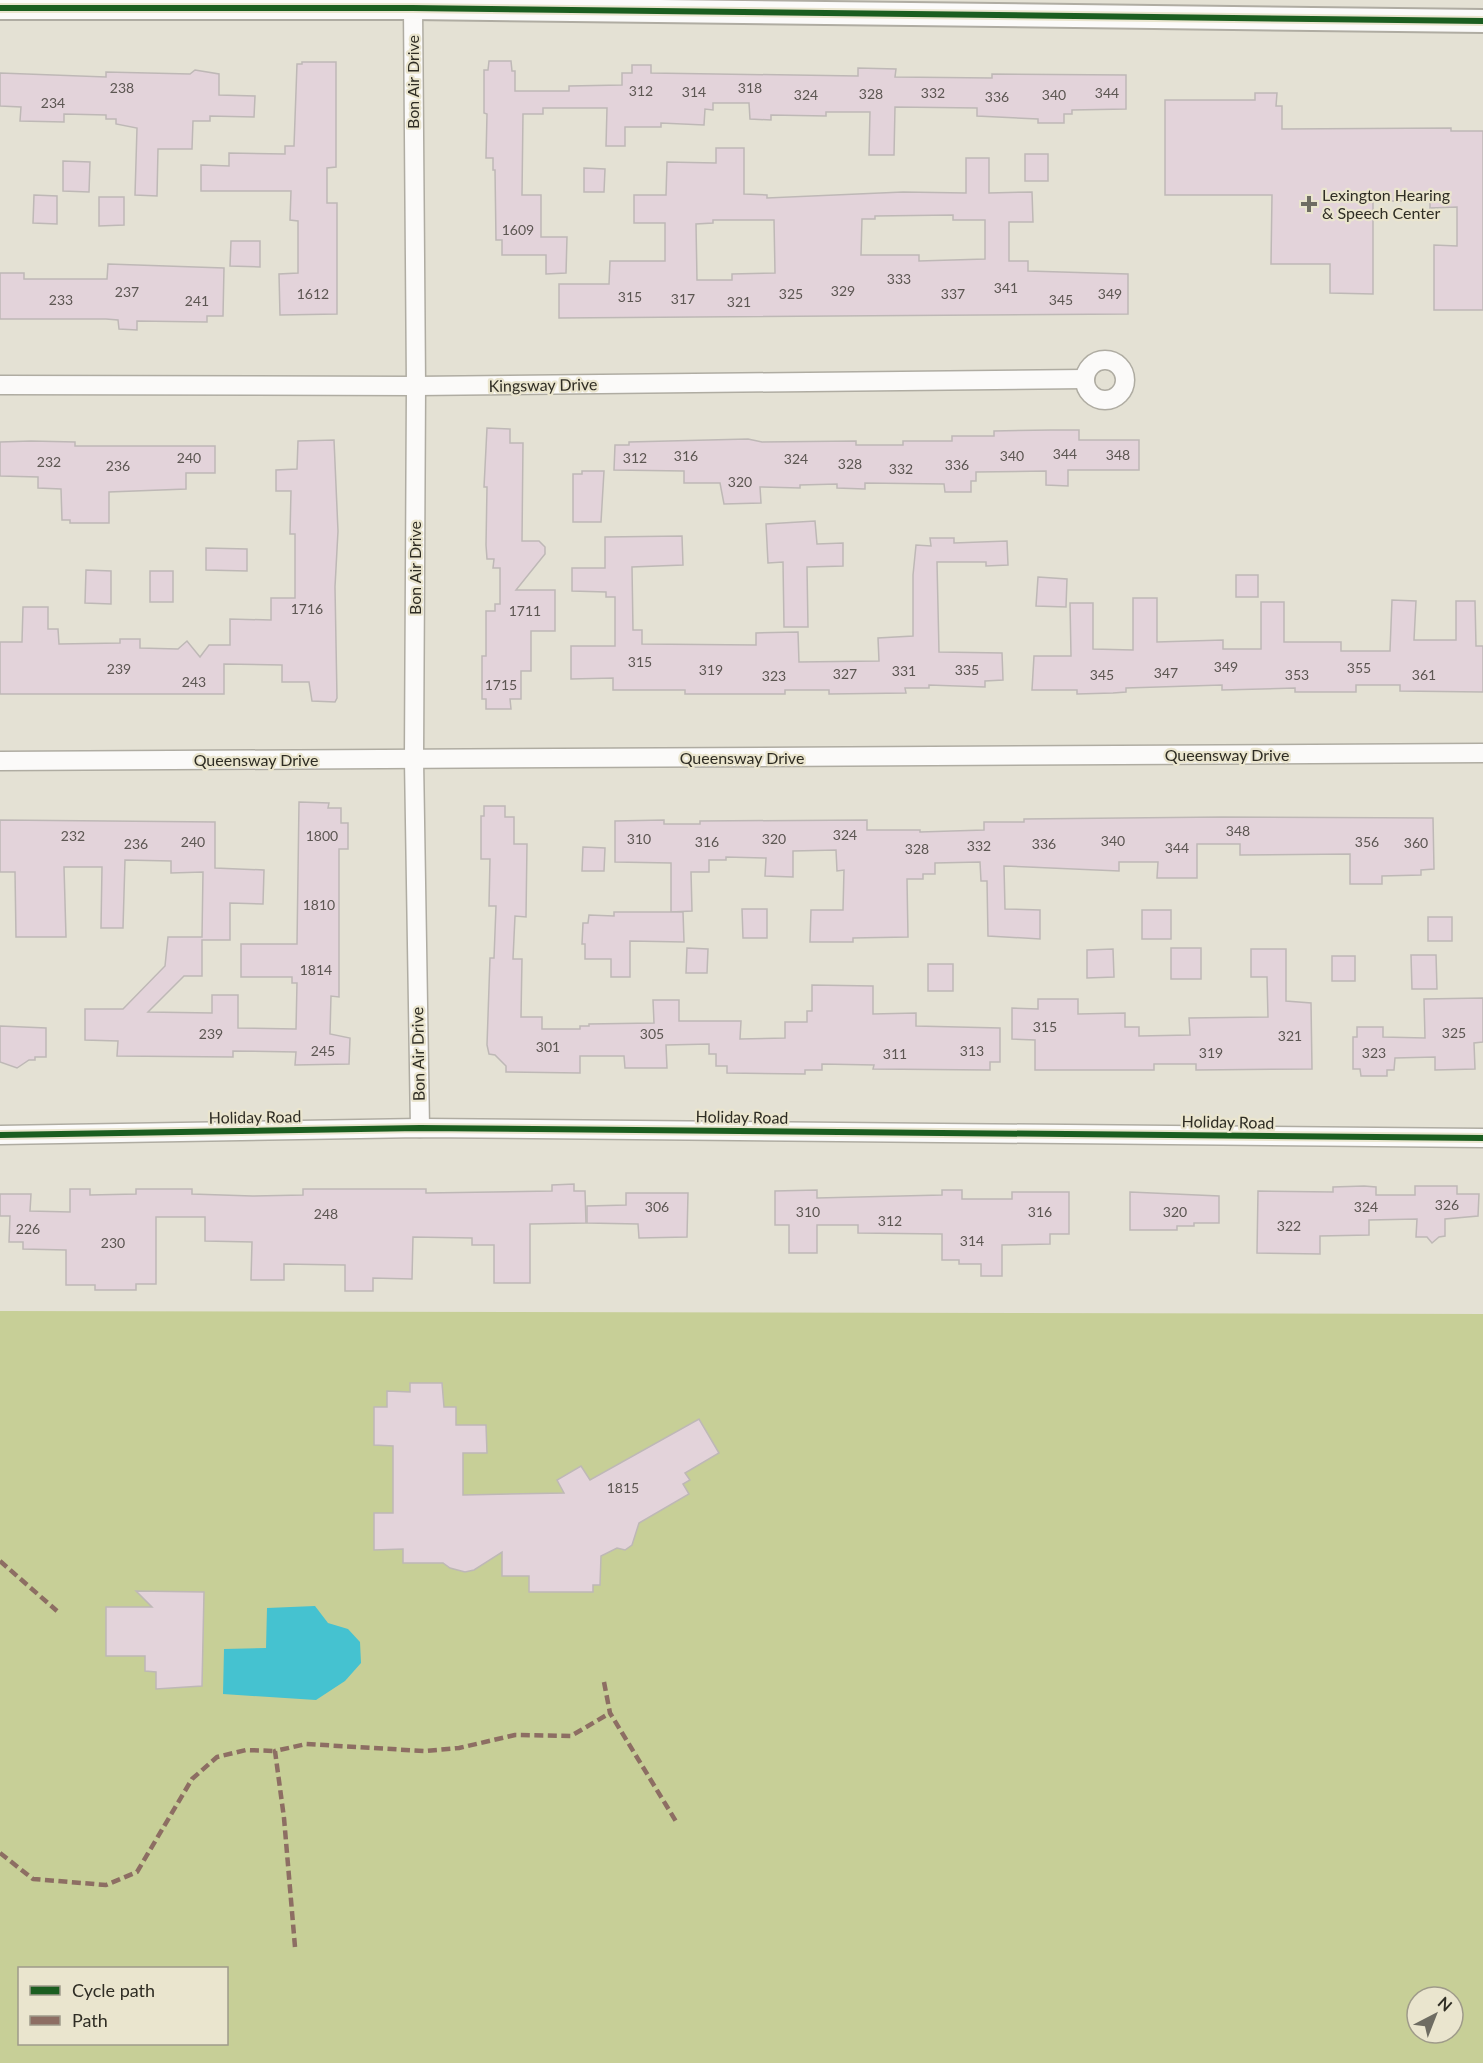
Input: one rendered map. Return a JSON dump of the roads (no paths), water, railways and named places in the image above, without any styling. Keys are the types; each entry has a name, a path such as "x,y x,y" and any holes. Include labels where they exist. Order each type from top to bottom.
{"street":[{"path":"0,8 413,8 1483,21"},
{"name":"Bon Air Drive","path":"413,8 416,386 414,760 420,1128"},
{"name":"Kingsway Drive","path":"0,385 416,386 1085,380"},
{"name":"Queensway Drive","path":"0,761 1483,753"},
{"name":"Holiday Road","path":"0,1135 420,1128 1483,1138"}],"water":[{"path":"315,1606 328,1623 348,1629 360,1642 361,1663 345,1681 316,1700 223,1694 224,1649 266,1648 267,1608"}],"place":[{"name":"Lexington Hearing & Speech Center","path":"1309,204"}]}
